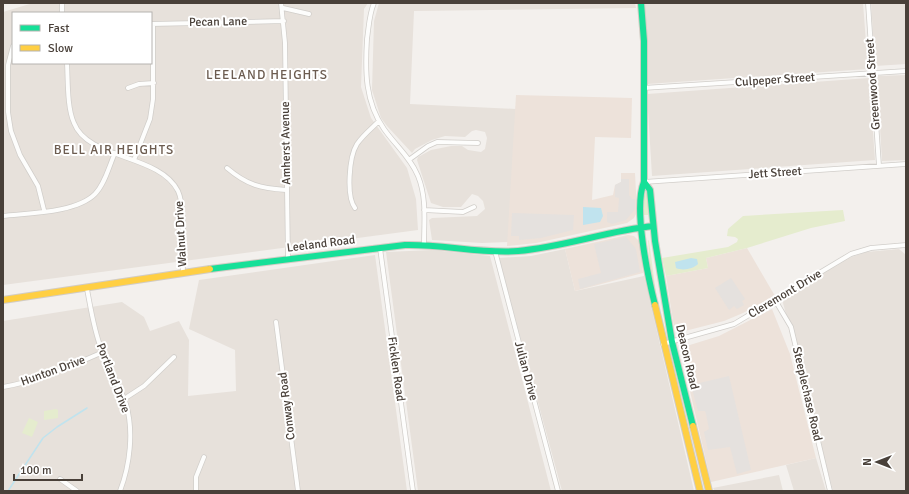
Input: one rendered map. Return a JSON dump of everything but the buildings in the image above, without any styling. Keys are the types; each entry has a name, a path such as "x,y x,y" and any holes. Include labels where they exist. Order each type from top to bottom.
{"main road":[{"name":"Deacon Road","path":"641,3 644,41 644,182 640,192 642,227 649,282 700,491"},
{"name":"Deacon Road","path":"644,182 650,190 653,226 672,342 709,491"},
{"path":"642,227 653,226"},
{"name":"Leeland Road","path":"3,300 87,289 183,273 380,248 424,245 495,251 536,249 642,227"}],"street":[{"name":"Amherst Avenue","path":"281,3 284,21 288,259"},
{"path":"374,3 369,21 366,73 369,97 379,121 410,159 422,187 424,210 424,245"},
{"name":"Greenwood Street","path":"868,3 879,166"},
{"path":"282,8 309,14"},
{"name":"Pecan Lane","path":"152,24 284,21"},
{"path":"134,160 150,119 154,83 152,24"},
{"path":"12,50 8,65 8,112 11,131 20,155 38,186 44,210"},
{"name":"Walnut Drive","path":"67,64 74,124 84,138 114,153 134,160 161,173 173,183 179,193 181,204 183,273"},
{"name":"Culpeper Street","path":"643,88 906,71"},
{"path":"128,88 139,84 154,83"},
{"path":"355,208 350,197 352,157 357,144 379,121"},
{"path":"410,159 428,146 437,142 478,143"},
{"path":"3,216 71,207 91,198 103,182 114,153"},
{"name":"Jett Street","path":"644,182 906,164"},
{"path":"227,168 249,184 269,189 286,190"},
{"path":"424,210 462,212 474,207"},
{"name":"Cleremont Drive","path":"663,344 734,324 851,254 870,248 906,245"},
{"name":"Ficklen Road","path":"380,248 413,491"},
{"name":"Julian Drive","path":"495,251 558,491"},
{"name":"Portland Drive","path":"87,289 94,327 102,352 124,399 128,415 130,436 126,468 120,491"},
{"name":"Steeplechase Road","path":"775,300 787,318 793,333 830,491"},
{"name":"Conway Road","path":"276,322 298,491"},
{"name":"Hunton Drive","path":"3,387 57,372 102,352"},
{"path":"124,399 144,386 174,357"},
{"path":"196,491 196,476 204,457"},
{"path":"60,479 77,491"}],"shaded area":[{"path":"33,3 368,3 364,9 361,87 371,118 407,168 416,199 418,230 3,285 3,12"},
{"path":"379,3 635,3 636,8 414,11 410,104 516,109 508,242 482,243 432,240 429,220 432,218 477,216 485,209 483,201 478,196 472,194 461,207 443,207 431,203 417,160 418,157 431,150 451,146 462,146 468,150 481,152 485,149 487,138 485,132 476,130 472,131 465,137 445,136 432,140 415,149 412,153 387,126 381,118 372,90 374,21"},
{"path":"644,3 863,3 868,69 647,84"},
{"path":"871,3 906,3 906,64 875,66"},
{"path":"906,75 906,160 882,161 877,76"},
{"path":"869,78 875,160 652,176 647,94"},
{"path":"516,95 632,98 631,138 595,137 592,200 613,195 615,185 621,182 621,173 635,173 637,212 634,218 627,223 536,243 507,246"},
{"path":"621,179 629,179 629,195 632,199 635,199 635,209 626,220 612,224 607,222 607,212 618,212 619,198 615,197 615,185 621,182"},
{"path":"512,213 574,215 573,230 541,238 519,240 519,236 511,236"},
{"path":"628,235 634,236 640,242 643,273 575,291 565,249"},
{"path":"626,237 636,249 640,272 580,289 578,279 601,273 594,244"},
{"path":"747,248 775,296 724,321 681,332 674,327 666,276 708,268 706,258"},
{"path":"565,249 575,291 644,276 694,491 562,491 499,258 531,256"},
{"path":"899,249 905,254 906,262 906,491 833,491 783,303 784,297 846,259 866,252"},
{"path":"432,250 490,256 551,491 418,491 386,252"},
{"path":"375,255 407,491 3,491 3,321 122,302 144,317 150,331 179,321 189,340 188,396 236,391 235,350 189,329 199,280"},
{"path":"731,278 745,299 742,301 744,305 737,309 734,306 729,310 715,288"},
{"path":"772,309 790,354 816,458 711,482 680,348 719,336"},
{"path":"729,376 751,470 737,474 730,447 708,450 704,432 709,429 706,414 705,411 698,411 691,385"},
{"path":"816,458 826,491 794,491 786,465"},
{"path":"779,475 783,491 715,491 713,488"}],"green space":[{"path":"643,193 647,193 648,215 644,215"},
{"path":"843,210 845,221 811,228 747,248 706,258 708,268 666,276 662,258 728,247 737,242 738,239 735,237 727,236 728,229 743,216"},
{"path":"648,240 649,241 657,300 651,277"},
{"path":"58,410 58,418 44,420 44,411"},
{"path":"29,418 38,422 32,437 22,433"}],"water":[{"path":"583,207 601,208 603,216 600,222 583,225"},
{"path":"691,258 697,259 698,264 688,269 676,268 675,262"}],"waterway":[{"path":"8,491 43,438 57,427 87,408"}],"traffic: fast":[{"path":"641,3 644,41 644,182 640,208 643,243 655,305"},
{"path":"644,182 650,190 655,241 672,342 693,426"},
{"path":"210,269 405,245 504,252 518,251 552,246 619,231 653,226"}],"traffic: slow":[{"path":"3,300 210,269"},
{"path":"655,305 700,491"},
{"path":"693,426 709,491"}],"district":[{"name":"LEELAND HEIGHTS","path":"267,75"},
{"name":"BELL AIR HEIGHTS","path":"114,150"}]}
